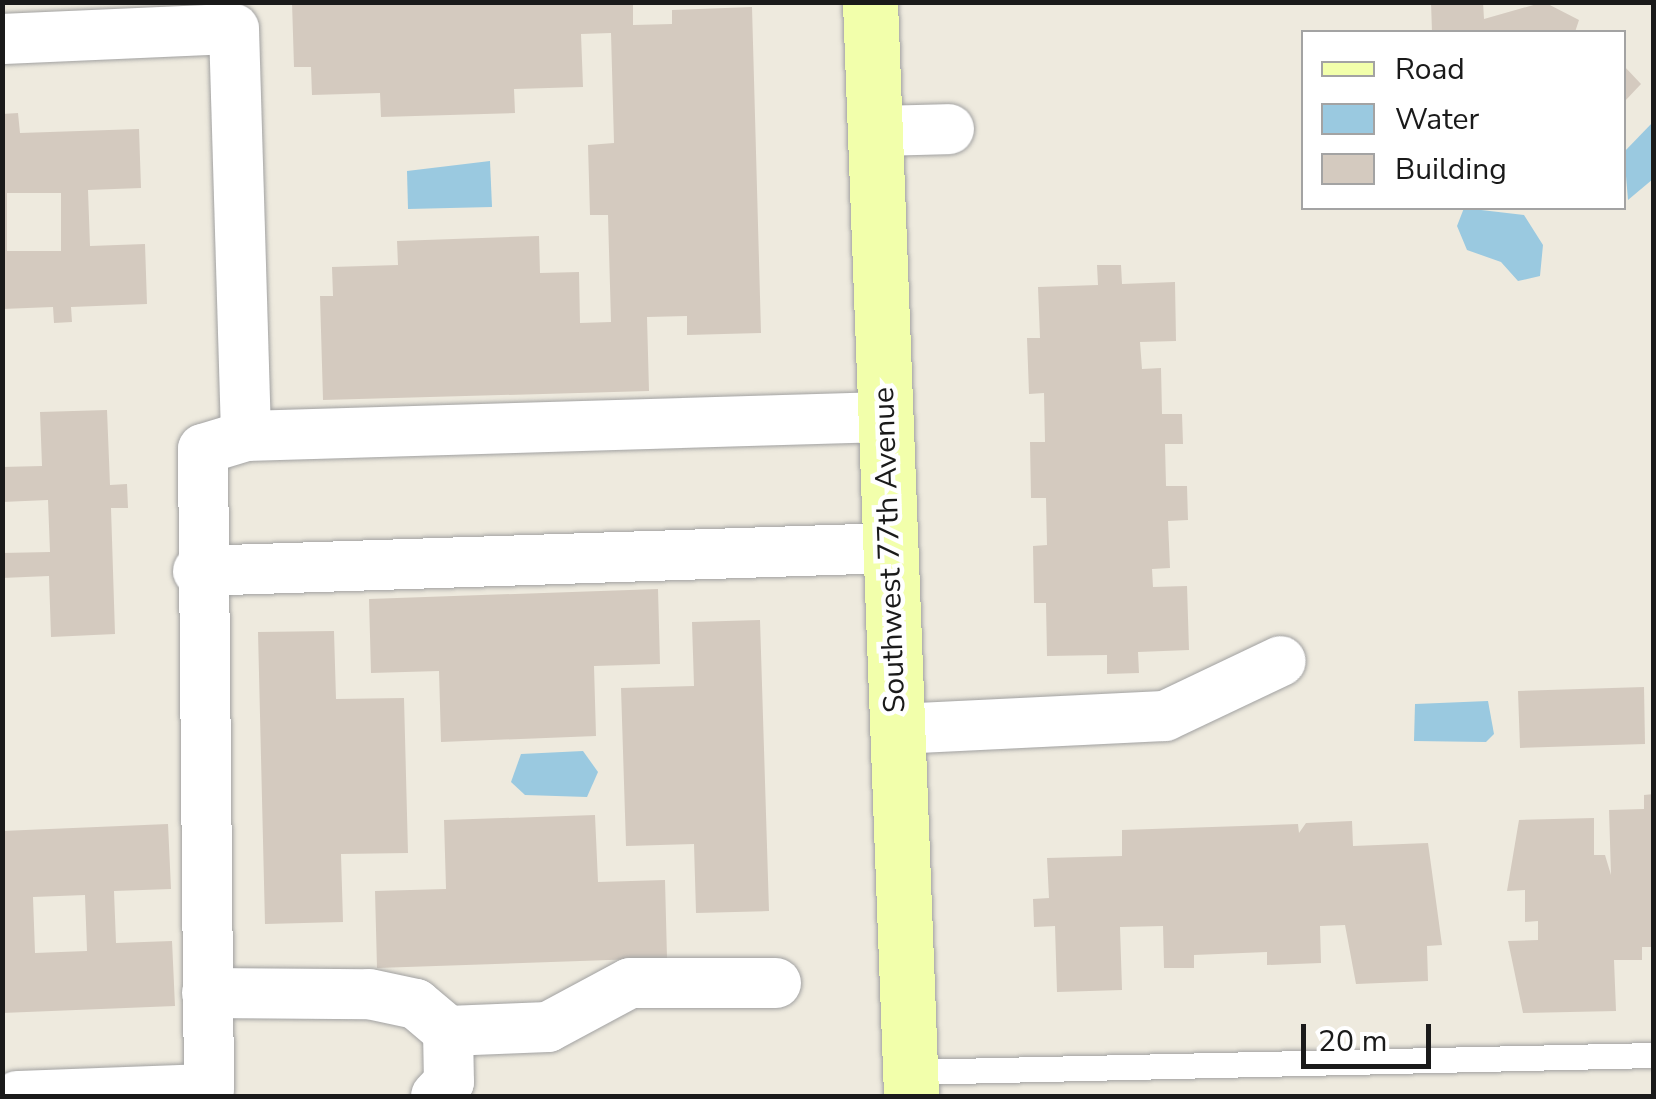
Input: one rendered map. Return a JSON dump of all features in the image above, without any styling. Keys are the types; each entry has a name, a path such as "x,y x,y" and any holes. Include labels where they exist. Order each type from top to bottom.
{"street":[{"name":"Southwest 77th Avenue","path":"870,2 910,1084"},
{"path":"2,39 234,29 246,436"},
{"path":"874,131 949,130"},
{"path":"17,1096 216,1093 208,993 196,461 216,440 885,417"},
{"path":"198,571 890,548"},
{"path":"897,728 1165,716 1281,661"},
{"path":"208,993 392,997 448,1031 548,1027 630,982 776,982"},
{"path":"436,1096 449,1082 448,1031"}],"lane":[{"path":"910,1084 1654,1055"}],"water":[{"path":"1653,122 1653,179 1628,200 1626,176 1626,150"},
{"path":"490,161 492,207 408,209 407,171"},
{"path":"1463,210 1524,215 1543,245 1540,276 1518,281 1501,262 1467,250 1457,226"},
{"path":"1488,701 1494,734 1486,742 1414,741 1415,704"},
{"path":"583,751 598,772 587,797 525,795 511,782 521,754"}],"building":[{"path":"292,2 633,2 633,25 672,24 672,10 752,7 761,333 687,335 687,316 647,317 649,391 323,400 320,296 333,296 332,267 398,265 397,241 539,236 540,273 579,272 580,323 611,322 608,215 590,215 588,145 614,143 611,33 581,34 583,87 514,89 515,113 381,117 380,93 312,95 311,67 294,67"},
{"path":"1431,2 1483,2 1484,19 1544,2 1579,20 1576,30 1432,30"},
{"path":"1626,68 1641,84 1626,100"},
{"path":"18,113 20,133 139,129 141,188 88,190 90,246 145,244 147,304 71,307 72,322 54,323 53,307 2,309 2,114","holes":["7,193 61,193 61,251 7,251"]},
{"path":"1097,265 1121,265 1122,284 1175,282 1176,341 1140,342 1142,369 1161,368 1162,414 1182,414 1183,444 1165,444 1166,486 1187,486 1188,520 1168,521 1170,568 1152,569 1153,587 1187,586 1189,650 1138,652 1139,673 1107,674 1107,655 1047,656 1046,603 1034,603 1033,546 1047,545 1046,498 1031,498 1030,442 1045,442 1044,393 1029,394 1027,338 1040,338 1038,287 1098,285"},
{"path":"107,410 110,485 127,484 128,508 111,508 115,634 51,637 49,576 2,578 2,553 50,552 48,500 2,502 2,467 42,466 40,412"},
{"path":"658,589 660,664 594,666 596,736 441,742 439,671 371,673 369,599"},
{"path":"760,620 769,911 696,913 694,844 626,846 621,688 694,686 692,622"},
{"path":"334,631 336,699 404,698 408,853 341,854 343,922 265,924 258,632"},
{"path":"1644,687 1645,744 1520,748 1518,691"},
{"path":"1654,794 1654,947 1642,947 1642,960 1614,960 1616,1011 1523,1013 1508,941 1538,940 1538,921 1525,922 1525,890 1507,891 1519,820 1594,818 1594,855 1605,855 1611,875 1609,810 1644,809 1644,795"},
{"path":"595,815 598,882 665,880 667,958 377,968 375,891 446,889 444,820"},
{"path":"1352,821 1353,846 1428,843 1442,945 1427,946 1428,981 1356,984 1345,925 1320,926 1321,963 1267,965 1267,952 1194,955 1194,968 1164,968 1163,926 1120,927 1122,990 1057,992 1055,926 1034,927 1033,899 1049,898 1047,858 1122,856 1122,830 1298,824 1299,833 1306,823"},
{"path":"168,824 171,889 114,891 116,943 172,941 175,1006 2,1013 2,831","holes":["85,895 87,951 35,953 33,897"]}]}
